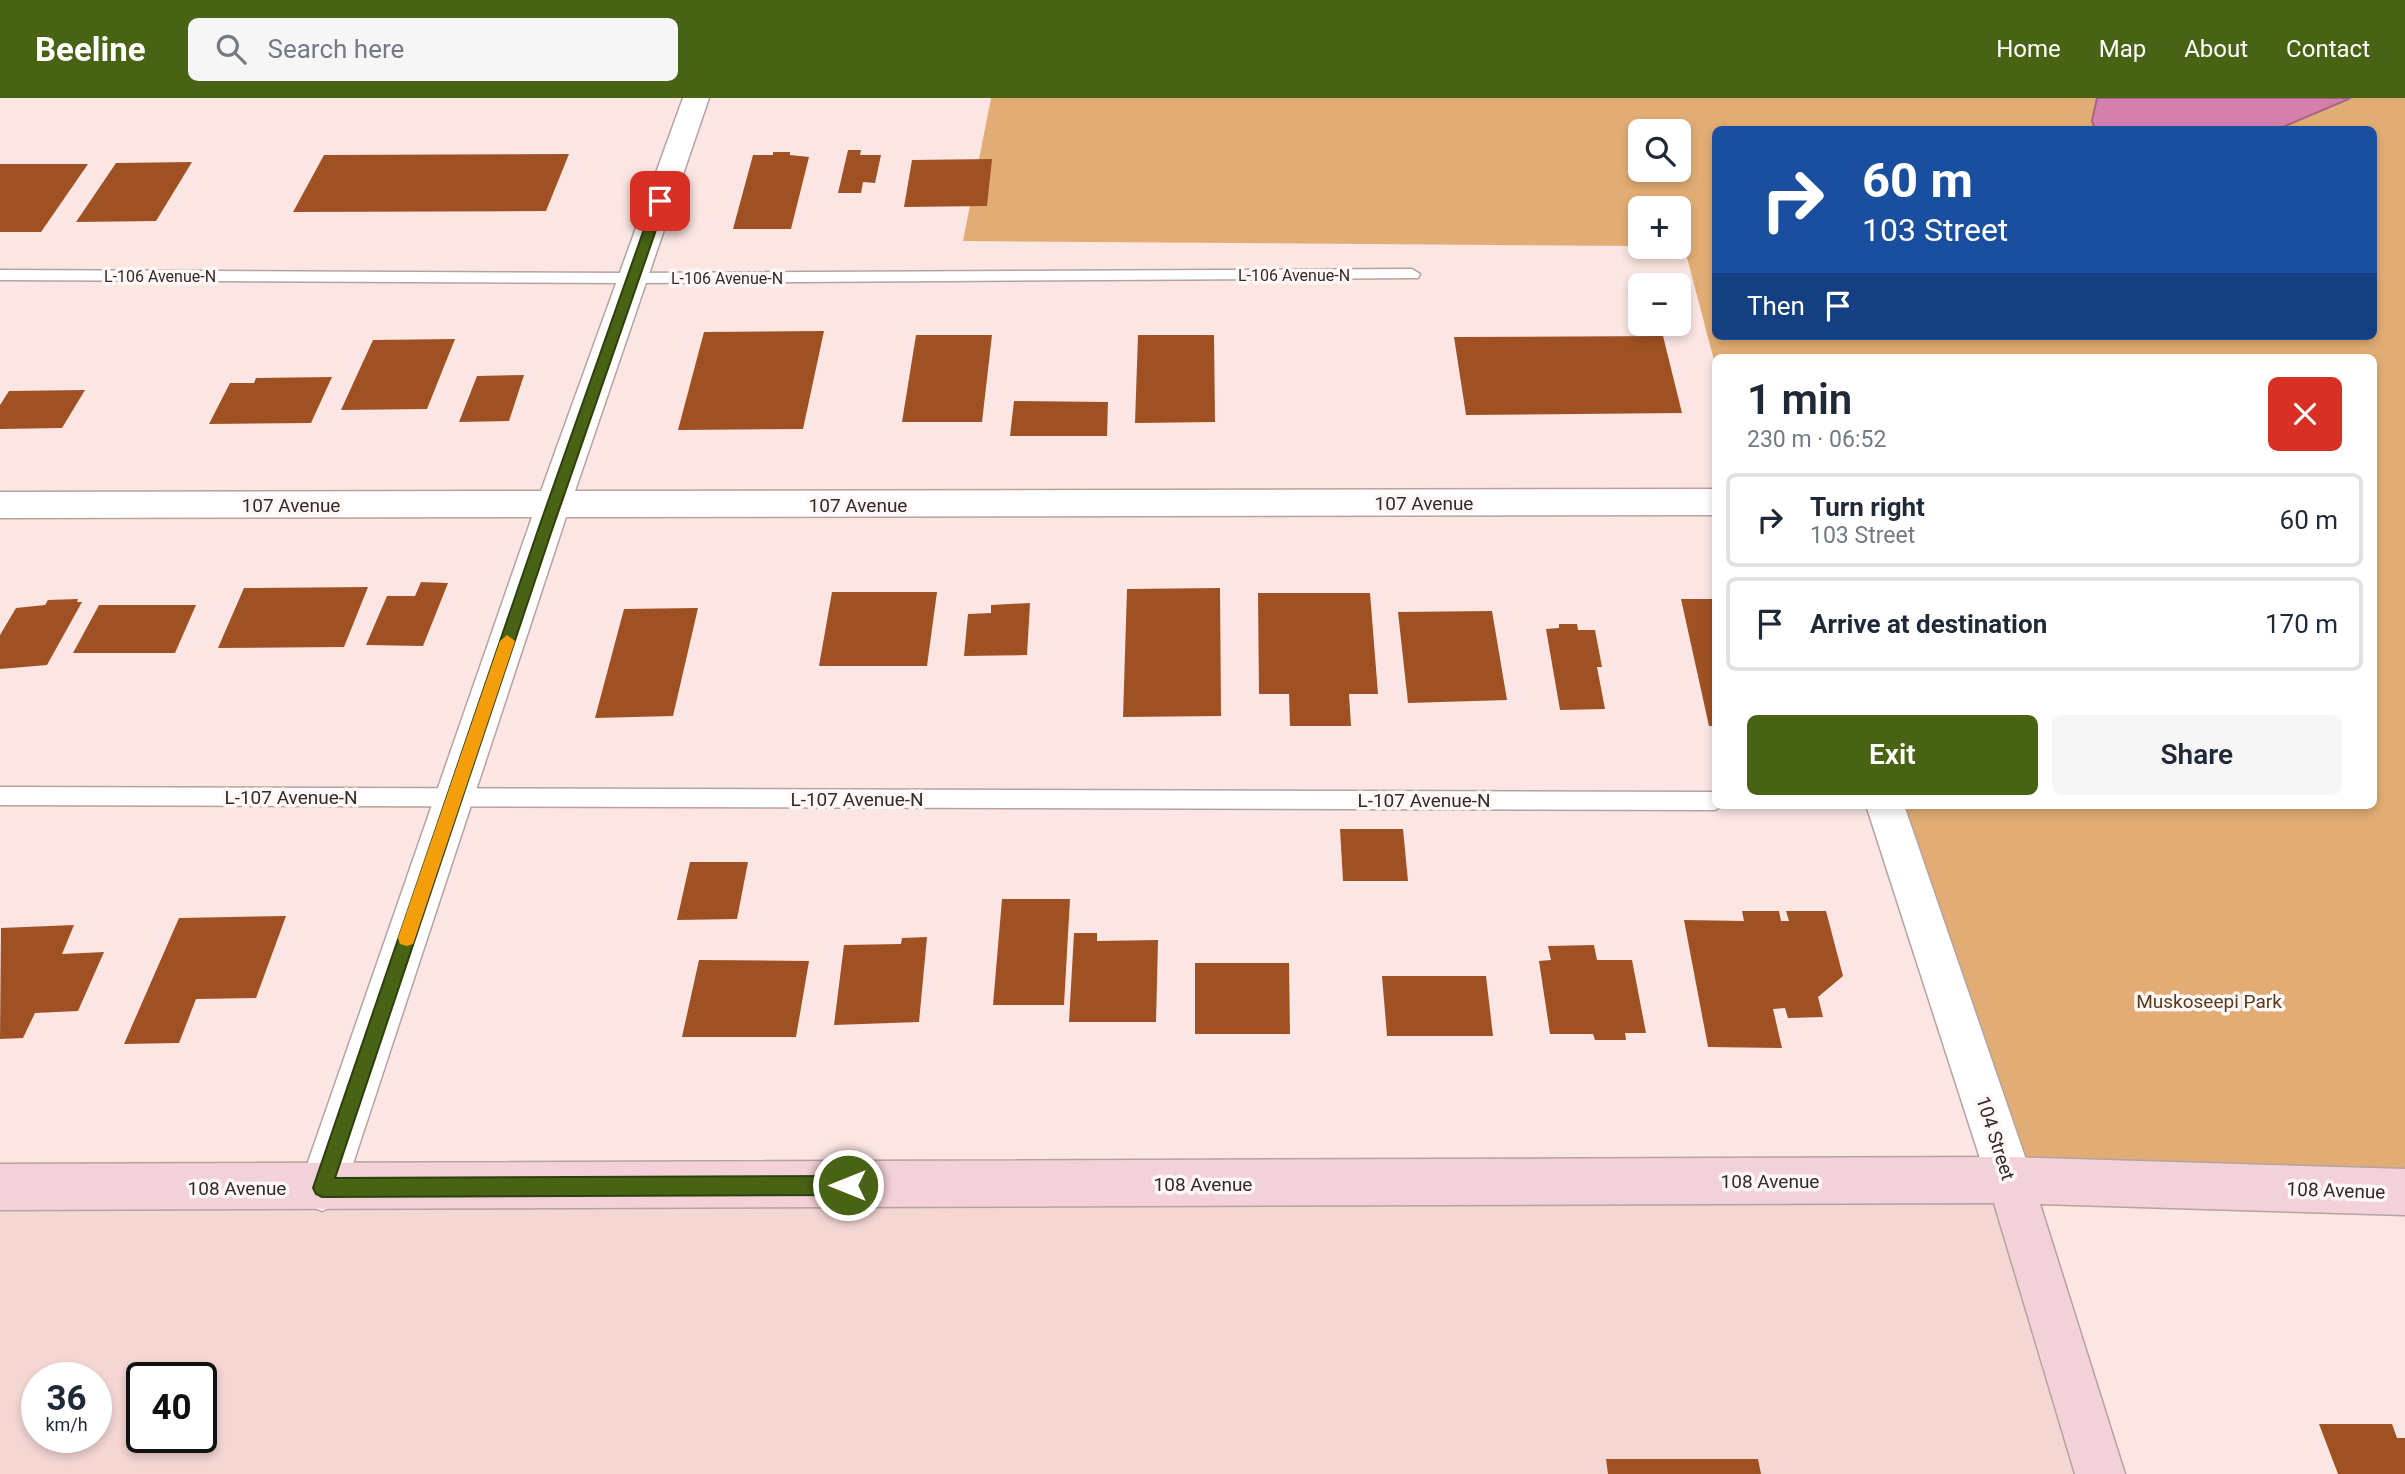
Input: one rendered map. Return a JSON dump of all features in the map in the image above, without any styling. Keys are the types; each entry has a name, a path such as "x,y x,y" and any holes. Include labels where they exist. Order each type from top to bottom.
{"street":[{"path":"322,1188 553,506 696,98"},
{"name":"107 Avenue","path":"0,505 1712,502"},
{"name":"104 Street","path":"1886,809 2010,1180 2100,1474"},
{"name":"108 Avenue","path":"0,1187 322,1188 2010,1180 2405,1192"}],"lane":[{"name":"L-106 Avenue-N","path":"0,275 633,278 1412,274"},
{"name":"L-107 Avenue-N","path":"0,796 1712,801"}],"shaded area":[{"path":"2097,98 2351,98 2285,126 2094,126 2092,121"},
{"path":"2010,1180 2100,1474 0,1474 0,1187"}],"green space":[{"name":"Muskoseepi Park","path":"991,98 2405,98 2405,1201 2003,1192 1881,809 2377,809 2377,354 1712,354 1687,259 1691,259 1691,196 1628,196 1628,246 963,241"}],"building":[{"path":"848,150 861,150 860,155 881,155 875,183 863,182 861,193 838,193"},
{"path":"773,152 790,152 790,155 809,157 791,229 733,229 753,155 773,155"},
{"path":"569,154 546,211 293,212 324,155"},
{"path":"992,159 987,206 904,207 912,160"},
{"path":"192,162 156,221 76,222 116,163"},
{"path":"0,164 88,164 41,232 0,232"},
{"path":"824,331 803,429 678,430 704,332"},
{"path":"916,335 992,335 982,422 902,422"},
{"path":"1138,335 1214,335 1215,422 1135,423"},
{"path":"1663,336 1682,413 1466,415 1454,337"},
{"path":"455,339 427,409 341,410 373,340"},
{"path":"524,375 509,421 459,422 477,376"},
{"path":"332,377 311,423 209,424 230,383 254,383 256,378"},
{"path":"85,390 62,428 0,429 0,405 9,391"},
{"path":"1014,401 1108,402 1107,436 1010,436"},
{"path":"421,582 448,583 423,646 366,645 387,596 415,596"},
{"path":"368,587 344,647 218,648 244,588"},
{"path":"1220,588 1221,716 1123,717 1127,589"},
{"path":"832,592 937,592 927,666 819,666"},
{"path":"1258,593 1370,593 1378,694 1349,694 1351,726 1290,726 1289,694 1259,694"},
{"path":"78,599 77,602 82,602 47,665 0,669 0,635 16,608 45,605 48,600"},
{"path":"1681,599 1712,599 1712,726 1709,726"},
{"path":"1030,603 1027,655 964,656 968,614 991,613 991,605"},
{"path":"99,605 196,605 175,653 73,653"},
{"path":"698,608 673,716 595,718 624,609"},
{"path":"1492,611 1507,700 1408,703 1398,612"},
{"path":"1559,624 1577,624 1578,630 1595,630 1602,667 1597,667 1605,709 1560,710 1546,629 1559,628"},
{"path":"1340,829 1403,829 1408,881 1343,881"},
{"path":"690,862 748,862 737,919 677,920"},
{"path":"1002,899 1070,899 1064,1005 993,1005"},
{"path":"1742,911 1779,911 1781,921 1789,921 1786,911 1826,911 1843,976 1818,997 1823,1017 1788,1018 1785,1008 1773,1009 1782,1048 1708,1047 1684,920 1744,921"},
{"path":"286,916 256,998 196,999 179,1043 124,1044 179,918"},
{"path":"74,925 62,954 104,952 78,1011 35,1013 23,1038 0,1039 1,928"},
{"path":"1074,933 1097,933 1097,941 1158,940 1156,1022 1069,1022"},
{"path":"927,937 919,1022 834,1025 844,945 901,944 902,938"},
{"path":"1594,945 1597,960 1632,960 1646,1033 1625,1033 1626,1040 1595,1040 1593,1034 1550,1034 1539,961 1551,960 1548,946"},
{"path":"699,960 809,961 796,1037 682,1037"},
{"path":"1195,963 1289,963 1290,1034 1195,1034"},
{"path":"1382,976 1486,976 1493,1036 1387,1036"},
{"path":"2319,1424 2392,1424 2397,1438 2405,1438 2405,1474 2338,1474"},
{"path":"1606,1459 1758,1459 1761,1474 1608,1474"}],"slow traffic":[{"path":"407,938 507,641"}],"route":[{"path":"660,201 545,530 322,1188 848,1185"}]}
